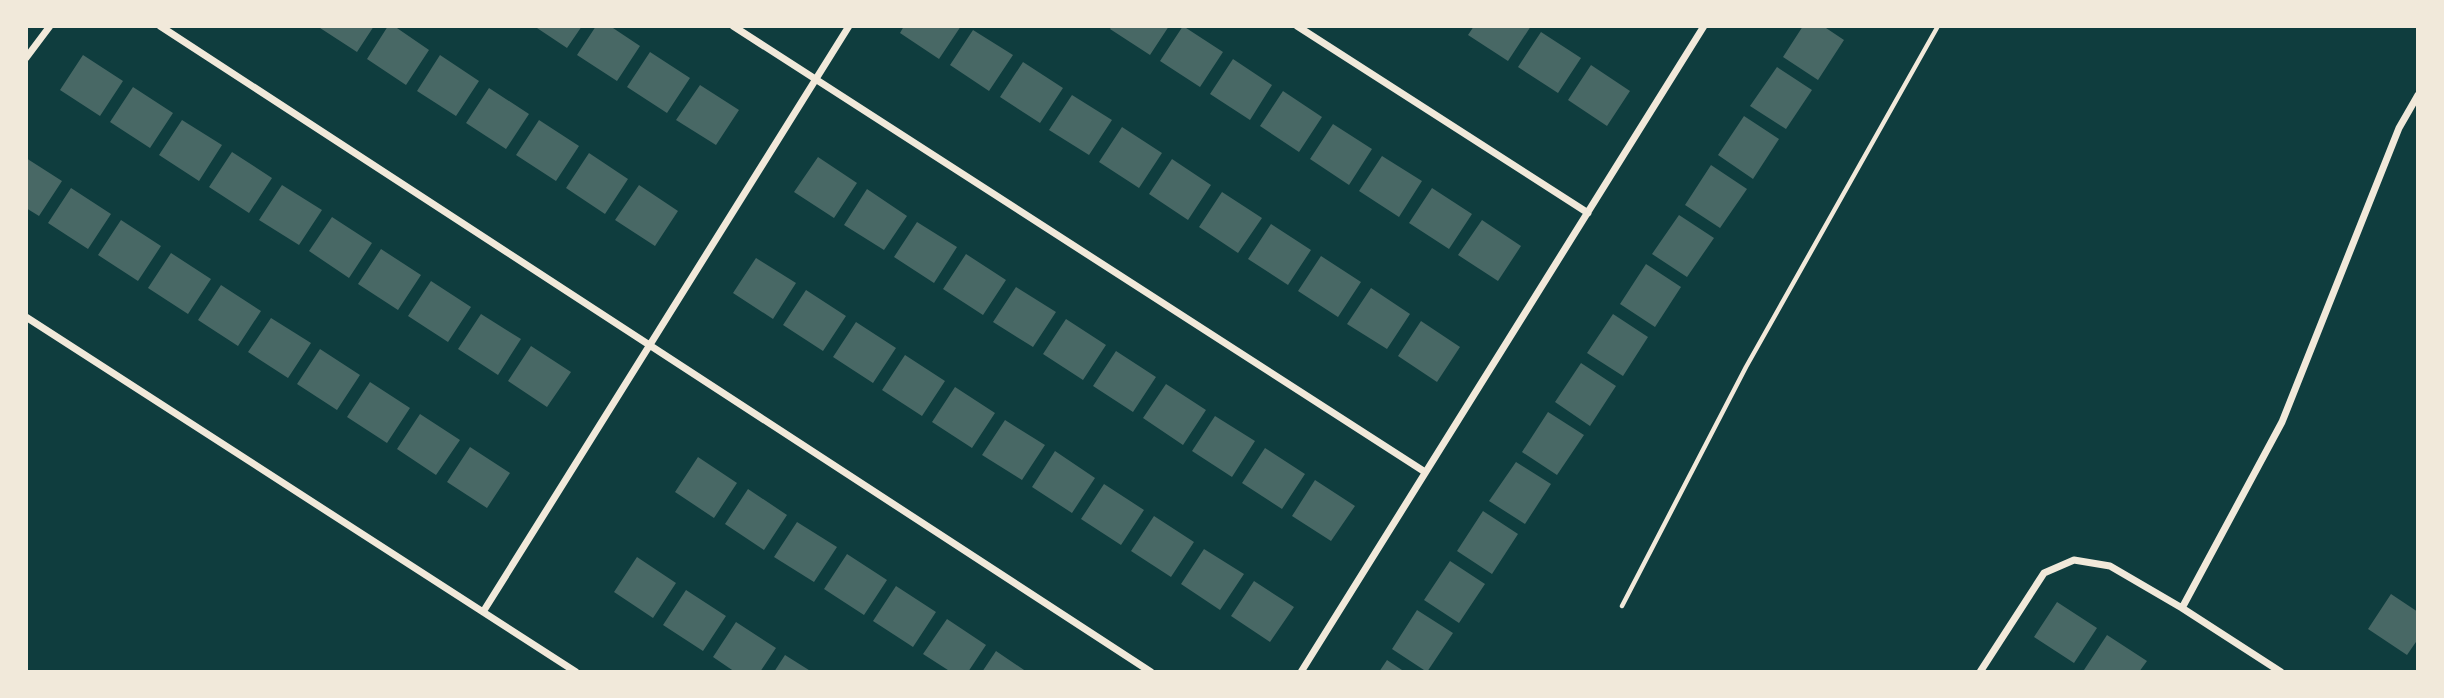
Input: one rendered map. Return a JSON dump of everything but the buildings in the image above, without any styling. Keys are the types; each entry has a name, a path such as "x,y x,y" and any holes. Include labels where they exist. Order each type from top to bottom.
{"street":[{"path":"26,58 50,26"},
{"path":"160,26 1151,672"},
{"path":"733,26 1425,472"},
{"path":"483,612 849,26"},
{"path":"1297,26 1588,213"},
{"path":"1301,672 1704,26"},
{"path":"2182,608 2282,422 2399,128 2418,95"},
{"path":"26,317 576,672"},
{"path":"1980,672 2043,573 2074,560 2110,566 2182,608 2281,672"}],"path":[{"path":"1622,606 1746,367 1938,26"}]}
